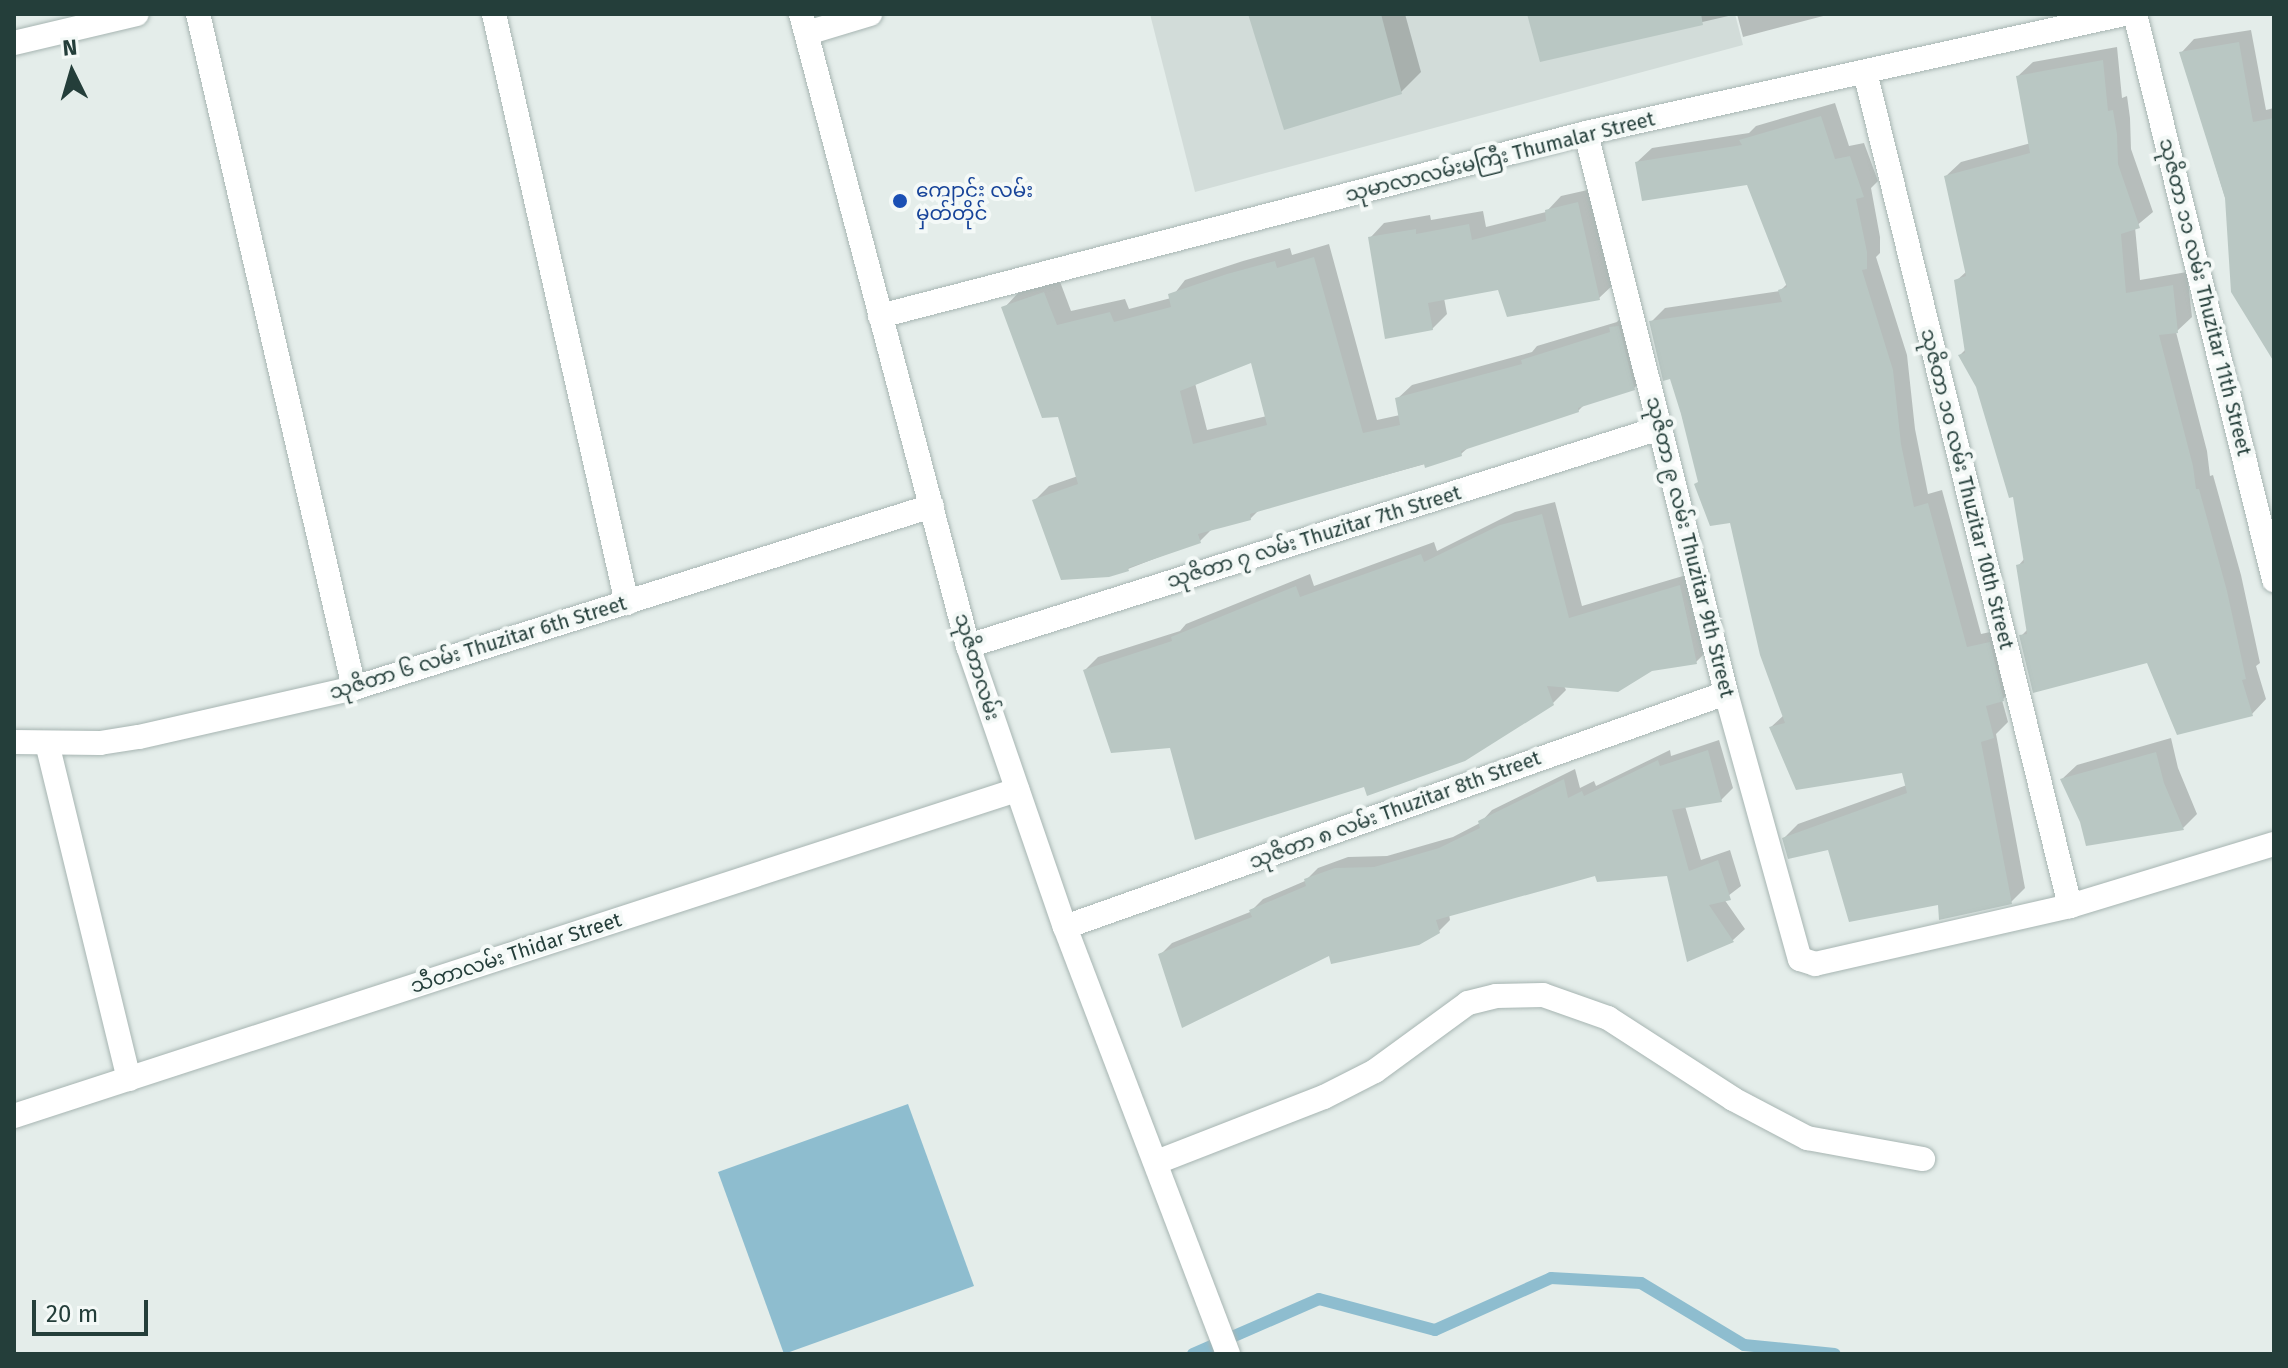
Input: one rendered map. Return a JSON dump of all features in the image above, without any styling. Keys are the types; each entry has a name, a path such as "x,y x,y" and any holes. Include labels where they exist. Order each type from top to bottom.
{"street":[{"path":"14,43 137,14"},
{"path":"198,14 354,688"},
{"path":"494,14 627,603"},
{"path":"804,24 870,14"},
{"name":"သုမာလာလမ်းမကြီး Thumalar Street","path":"880,316 1586,133 2124,14"},
{"name":"သုဇိတာ ၁၁ လမ်း Thuzitar 11th Street","path":"2135,14 2274,580"},
{"name":"သုဇိတာလမ်း","path":"804,24 968,646 1065,927 1228,1354"},
{"name":"သုဇိတာ ၁၀ လမ်း Thuzitar 10th Street","path":"1865,72 2070,906"},
{"name":"သုဇိတာ ၉ လမ်း Thuzitar 9th Street","path":"1586,133 1726,693 1800,959 1815,964 2070,906"},
{"name":"သုဇိတာ ၇ လမ်း Thuzitar 7th Street","path":"968,646 1660,428"},
{"name":"သုဇိတာ ၆ လမ်း Thuzitar 6th Street","path":"14,742 100,743 139,737 354,688 932,506"},
{"name":"သုဇိတာ ၈ လမ်း Thuzitar 8th Street","path":"1065,927 1726,693"},
{"path":"47,743 129,1079"},
{"name":"သီတာလမ်း Thidar Street","path":"14,1116 1017,790"},
{"path":"2070,906 2274,844"},
{"path":"1157,1162 1337,1091 1375,1071 1468,1003 1496,996 1527,995 1543,995 1608,1018 1733,1099 1807,1138 1923,1159"}],"shaded area":[{"path":"1150,14 1735,14 1743,45 1195,192"}],"water":[{"path":"908,1104 974,1286 784,1354 718,1172"}],"building":[{"path":"1248,14 1381,14 1402,94 1284,130"},
{"path":"1527,14 1701,14 1703,25 1540,62"},
{"path":"2239,42 2253,122 2274,118 2274,362 2231,292 2225,198 2179,52"},
{"path":"2103,60 2108,111 2113,110 2117,134 2118,164 2140,228 2121,234 2126,293 2173,285 2178,333 2159,335 2193,466 2196,489 2199,489 2227,591 2246,679 2242,680 2253,716 2177,735 2147,663 2033,693 2019,635 2027,634 2016,565 2024,563 2013,497 2009,498 1976,387 1958,355 1965,353 1954,280 1966,276 1944,176 2030,153 2016,76"},
{"path":"1821,116 1835,159 1850,156 1864,197 1856,199 1867,252 1867,269 1862,270 1893,370 1901,444 1914,507 1928,503 1967,647 1990,642 2004,701 1986,706 1994,738 1981,742 2012,904 1939,920 1938,905 1849,922 1828,850 1788,859 1782,838 1907,793 1902,773 1796,790 1769,727 1785,723 1760,655 1730,523 1710,526 1694,484 1698,482 1681,414 1670,379 1663,381 1649,321 1782,302 1778,290 1787,287 1747,185 1642,201 1635,162 1742,145 1739,140"},
{"path":"1578,202 1600,300 1507,317 1498,290 1428,303 1433,330 1385,339 1368,237 1416,229 1416,234 1469,224 1472,240 1546,221 1545,210"},
{"path":"1314,257 1363,433 1400,425 1395,398 1522,364 1521,360 1610,332 1609,327 1619,326 1635,390 1461,451 1462,456 1425,468 1424,464 1250,514 1251,520 1198,534 1201,543 1128,568 1129,571 1109,577 1061,580 1032,500 1078,484 1058,417 1042,418 1001,307 1044,292 1057,325 1110,312 1114,322 1171,307 1168,294 1227,274 1275,261 1277,268","holes":["1251,363 1267,425 1193,444 1180,391"]},
{"path":"1542,514 1569,618 1680,585 1697,664 1652,671 1618,692 1547,686 1554,705 1465,761 1367,796 1364,787 1195,840 1170,748 1111,753 1083,670 1172,641 1171,637 1296,586 1300,597 1421,554 1424,562 1500,525"},
{"path":"1708,750 1722,802 1672,810 1689,871 1718,860 1731,900 1709,905 1734,942 1687,962 1667,876 1597,882 1595,876 1436,920 1440,933 1419,945 1331,964 1329,956 1182,1028 1158,954 1252,917 1249,910 1306,886 1304,879 1335,868 1374,867 1439,848 1480,828 1478,821 1564,779 1568,798 1582,791 1584,796 1658,760 1660,766"},
{"path":"2156,752 2164,783 2184,830 2086,846 2080,822 2060,779"}],"waterway":[{"path":"1193,1354 1319,1299 1435,1330 1551,1278 1641,1283 1744,1345 1835,1354"}],"place":[{"name":"ကျောင်း လမ်း မှတ်တိုင်","path":"900,201"}]}
